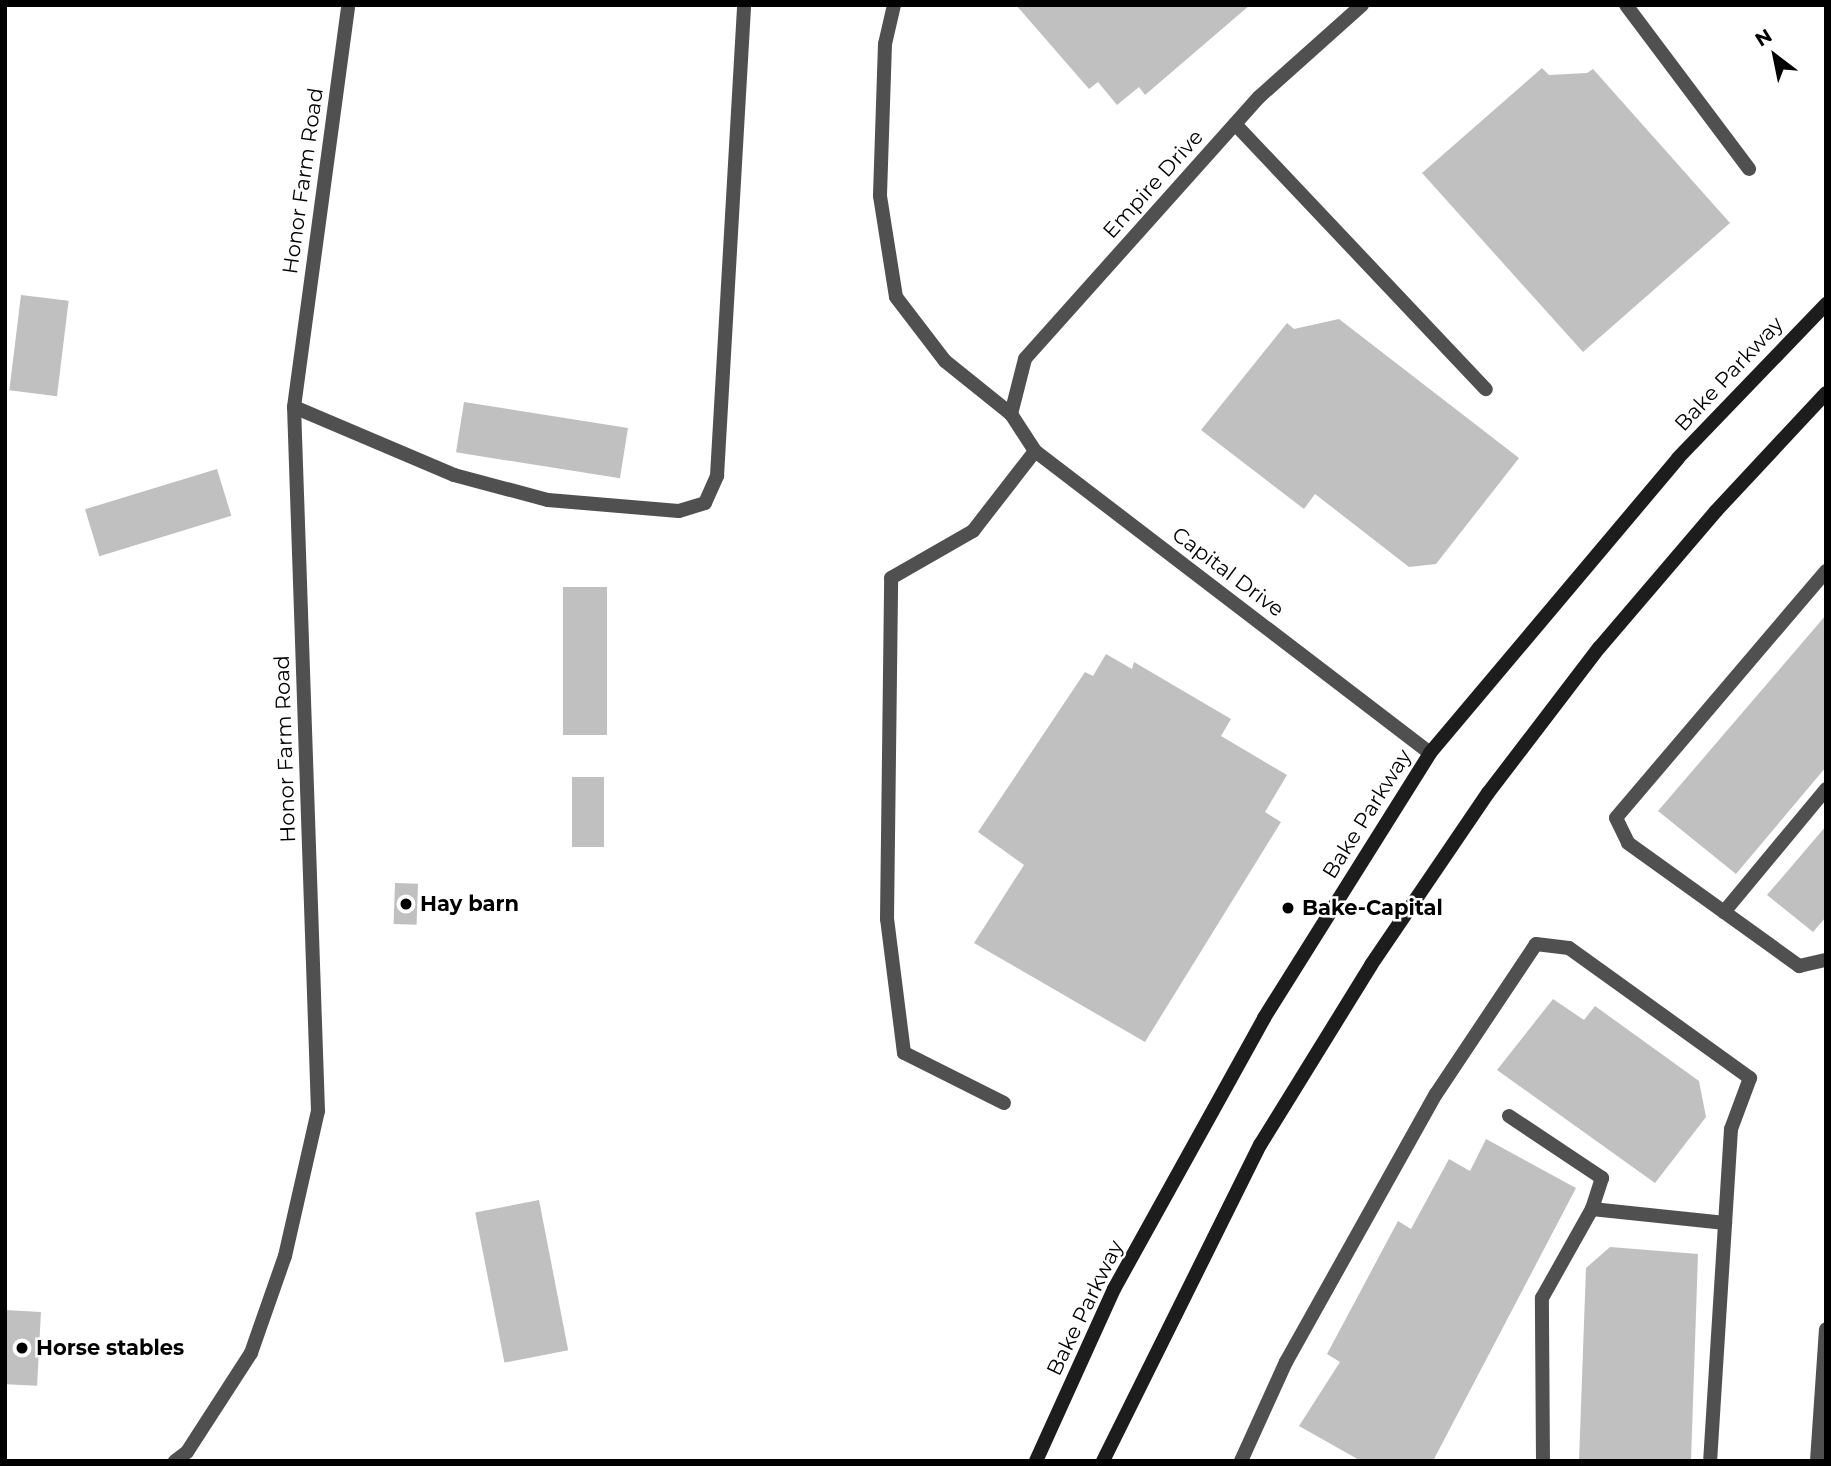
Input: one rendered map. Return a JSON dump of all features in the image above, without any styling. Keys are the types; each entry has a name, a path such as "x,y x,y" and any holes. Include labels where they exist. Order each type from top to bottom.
{"main road":[{"name":"Bake Parkway","path":"1036,1461 1114,1289 1251,1041 1430,753 1678,458 1826,304"},
{"path":"1103,1461 1260,1145 1378,954 1488,793 1599,648 1716,511 1826,393"}],"street":[{"name":"Honor Farm Road","path":"175,1461 187,1452 251,1353 285,1256 318,1111 294,407 348,5"},
{"path":"294,407 454,475 548,500 679,510 705,503 717,476 744,5"},
{"name":"Capital Drive","path":"894,5 885,44 880,195 896,297 945,361 1011,414 1035,451 1430,753"},
{"name":"Empire Drive","path":"1011,414 1025,359 1235,124 1362,5"},
{"path":"1626,5 1749,169"},
{"path":"1235,124 1486,389"},
{"path":"1004,1103 904,1053 887,919 891,578 973,531 1035,451"},
{"path":"1826,571 1616,818 1628,843 1799,966 1826,960"},
{"path":"1724,912 1826,789"},
{"path":"1241,1461 1286,1362 1436,1094 1536,944 1569,948 1750,1078 1731,1129 1710,1461"},
{"path":"1509,1116 1602,1178 1592,1209 1542,1298 1543,1461"},
{"path":"1592,1209 1725,1223"},
{"path":"1817,1461 1826,1329"}],"building":[{"path":"1016,5 1250,5 1145,95 1139,87 1117,105 1098,82 1089,89"},
{"path":"1542,68 1549,75 1587,73 1593,69 1730,223 1583,352 1422,173"},
{"path":"21,295 69,301 57,396 9,390"},
{"path":"1339,319 1519,458 1436,564 1409,567 1315,494 1304,509 1201,430 1287,323 1294,329"},
{"path":"464,402 628,428 620,478 456,452"},
{"path":"217,469 231,516 99,556 85,509"},
{"path":"563,587 607,587 607,735 563,735"},
{"path":"1826,615 1826,767 1736,874 1658,811"},
{"path":"1106,654 1132,669 1134,662 1231,719 1221,736 1287,775 1265,812 1281,822 1145,1042 974,943 1024,865 978,832 1085,672 1093,676"},
{"path":"572,777 604,777 604,847 572,847"},
{"path":"1826,826 1826,917 1813,932 1767,895"},
{"name":"Hay barn","path":"395,883 418,884 417,925 394,924"},
{"path":"1553,999 1584,1020 1595,1006 1699,1081 1706,1117 1655,1183 1497,1070"},
{"path":"1486,1139 1576,1188 1433,1461 1361,1461 1299,1426 1340,1362 1327,1354 1398,1221 1411,1229 1449,1159 1470,1171"},
{"path":"539,1200 568,1350 504,1363 475,1212"},
{"path":"1610,1247 1698,1254 1691,1461 1579,1461 1586,1268"},
{"name":"Horse stables","path":"5,1310 41,1312 37,1386 5,1384"}],"place":[{"name":"Hay barn","path":"406,904"},
{"name":"Bake-Capital","path":"1288,908"},
{"name":"Horse stables","path":"22,1348"}]}
